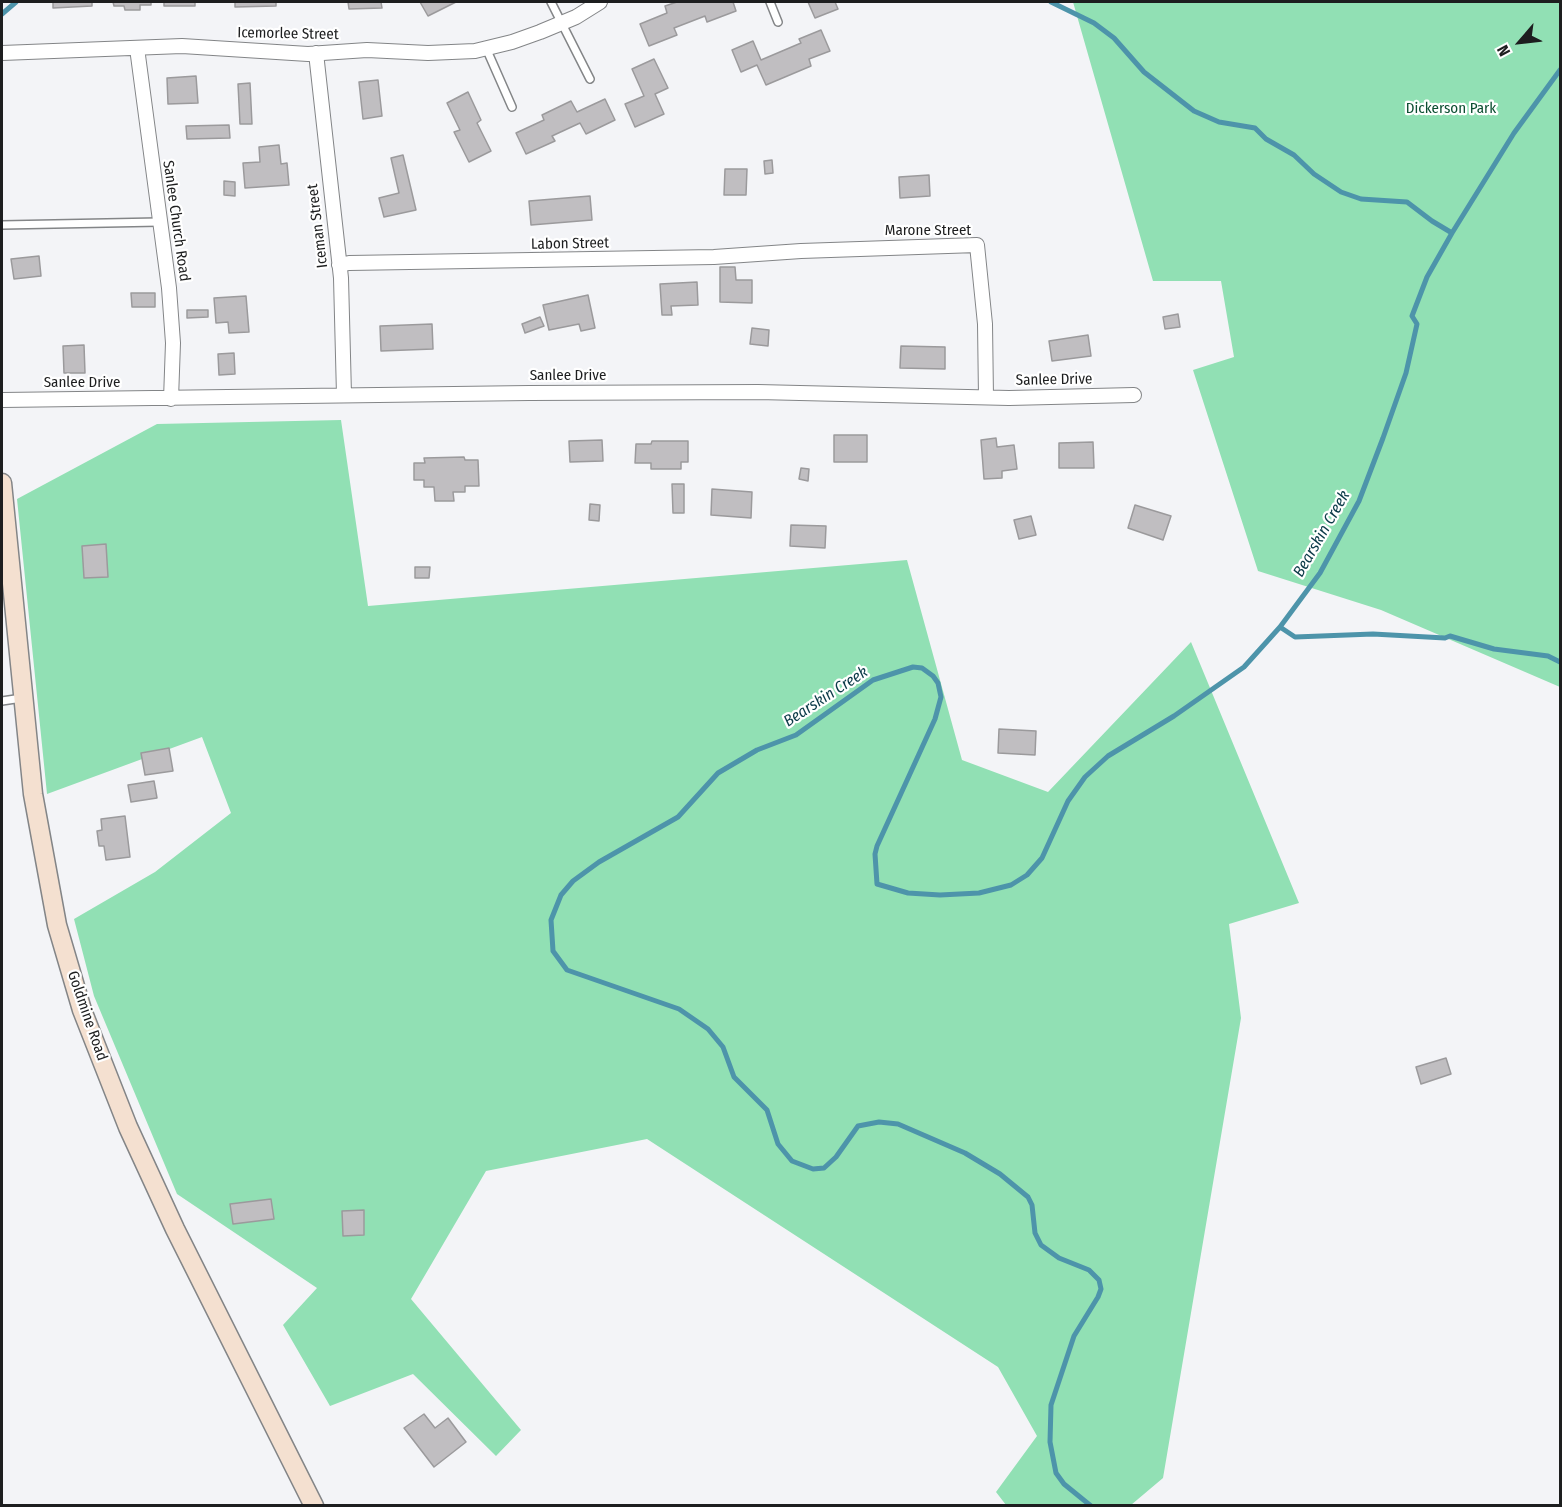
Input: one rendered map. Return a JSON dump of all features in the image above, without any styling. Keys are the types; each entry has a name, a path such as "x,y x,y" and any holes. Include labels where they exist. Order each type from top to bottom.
{"main road":[{"name":"Goldmine Road","path":"2,483 33,794 57,925 82,1010 128,1127 175,1229 314,1506"}],"street":[{"name":"Icemorlee Street","path":"2,53 182,46 316,53 367,50 428,53 475,51 512,42 562,23 600,2"},
{"name":"Sanlee Church Road","path":"137,48 169,288 173,343 171,399"},
{"name":"Iceman Street","path":"316,53 339,265 344,395"},
{"name":"Marone Street","path":"801,250 977,244 985,324 986,398"},
{"name":"Labon Street","path":"339,265 714,257 801,250"},
{"name":"Sanlee Drive","path":"2,400 758,392 986,398 1134,395"}],"lane":[{"path":"551,2 590,79"},
{"path":"770,2 778,22"},
{"path":"486,48 512,107"},
{"path":"2,225 159,222"},
{"path":"2,701 22,698"}],"green space":[{"name":"Dickerson Park","path":"1073,2 1560,2 1560,687 1381,610 1258,571 1193,370 1234,357 1221,281 1153,281"},
{"path":"341,420 368,606 907,560 962,760 1048,792 1191,642 1299,903 1229,924 1241,1018 1163,1478 1131,1505 1006,1505 996,1492 1037,1436 998,1367 647,1139 486,1171 411,1299 521,1430 496,1456 413,1374 330,1406 283,1325 317,1288 177,1194 94,996 74,919 155,872 231,813 202,737 47,794 17,499 157,424"}],"building":[{"path":"53,2 92,2 92,6 53,8"},
{"path":"113,2 151,2 151,5 140,5 140,10 125,10 124,6 114,6"},
{"path":"164,2 195,2 195,6 164,6"},
{"path":"235,2 276,2 276,6 235,7"},
{"path":"348,2 381,2 382,8 349,9"},
{"path":"420,2 456,2 428,16"},
{"path":"677,2 733,2 736,11 707,22 705,16 674,28 677,35 649,46 640,24 667,13 665,6"},
{"path":"808,2 835,2 838,9 815,18"},
{"path":"821,30 830,51 809,59 811,66 766,85 757,65 741,72 732,50 753,41 761,60 801,43 799,39"},
{"path":"654,59 668,88 655,94 664,114 635,127 625,104 644,96 632,69"},
{"path":"196,76 198,103 168,104 167,78"},
{"path":"378,80 382,116 363,119 359,82"},
{"path":"250,83 252,124 240,124 238,84"},
{"path":"468,92 481,120 477,123 491,151 469,162 454,132 460,130 447,103"},
{"path":"605,99 615,120 586,134 580,123 552,136 555,141 526,154 516,133 544,120 542,115 571,101 577,112"},
{"path":"229,125 230,138 187,139 186,126"},
{"path":"279,145 281,164 287,163 289,185 245,188 243,163 260,162 259,147"},
{"path":"403,155 416,210 384,217 379,198 399,193 391,158"},
{"path":"772,160 773,173 765,174 764,161"},
{"path":"725,169 747,169 746,195 724,195"},
{"path":"929,175 930,196 900,198 899,177"},
{"path":"224,181 235,182 235,196 224,195"},
{"path":"590,196 592,220 531,225 529,201"},
{"path":"39,256 41,276 14,279 11,259"},
{"path":"720,267 735,267 736,280 752,280 752,303 720,302"},
{"path":"697,282 698,305 671,306 672,315 662,315 660,284"},
{"path":"131,293 155,293 155,307 132,307"},
{"path":"588,295 595,328 581,331 579,324 549,330 543,305"},
{"path":"246,296 249,332 229,333 228,322 216,323 214,298"},
{"path":"187,310 208,310 208,317 187,318"},
{"path":"1178,314 1180,327 1165,329 1163,317"},
{"path":"540,317 544,326 525,333 522,324"},
{"path":"432,324 433,349 381,351 380,326"},
{"path":"752,328 769,330 768,346 750,344"},
{"path":"1088,335 1091,356 1052,361 1049,341"},
{"path":"84,345 85,373 64,373 63,346"},
{"path":"901,346 945,347 945,369 900,368"},
{"path":"234,353 235,374 219,375 218,354"},
{"path":"834,435 867,435 867,462 834,462"},
{"path":"996,438 997,447 1014,445 1017,469 1002,471 1002,478 984,479 981,440"},
{"path":"602,440 603,461 570,462 569,441"},
{"path":"652,441 688,441 688,462 681,462 681,469 651,469 651,463 635,463 636,444 651,444"},
{"path":"1093,442 1094,468 1059,468 1059,443"},
{"path":"464,457 465,460 478,460 479,486 465,486 465,492 453,492 454,501 435,501 434,487 424,487 424,480 414,480 414,463 425,463 424,458"},
{"path":"801,468 809,469 808,481 799,479"},
{"path":"672,484 684,484 684,513 673,513"},
{"path":"712,489 752,492 751,518 711,515"},
{"path":"590,504 600,505 599,521 589,520"},
{"path":"1135,505 1171,516 1163,540 1128,528"},
{"path":"1031,516 1036,535 1019,539 1014,520"},
{"path":"791,525 826,526 825,548 790,546"},
{"path":"106,544 108,577 84,578 82,546"},
{"path":"415,567 430,567 429,578 415,578"},
{"path":"999,729 1036,731 1035,755 998,753"},
{"path":"169,748 173,771 145,775 141,753"},
{"path":"154,781 157,798 131,802 128,785"},
{"path":"125,816 130,857 106,860 104,846 99,846 97,831 102,830 101,819"},
{"path":"1446,1058 1451,1074 1421,1084 1416,1067"},
{"path":"271,1199 274,1219 233,1224 230,1204"},
{"path":"364,1210 364,1235 343,1236 342,1211"},
{"path":"424,1414 435,1428 448,1418 466,1442 434,1467 404,1428"}],"waterway":[{"path":"2,14 16,2"},
{"path":"1051,2 1094,23 1114,38 1144,72 1194,111 1219,122 1255,128 1266,139 1294,155 1314,174 1341,192 1361,199 1407,202 1452,233"},
{"name":"Bearskin Creek","path":"1091,1506 1064,1484 1056,1473 1050,1442 1051,1405 1074,1336 1101,1289 1099,1280 1089,1270 1059,1258 1041,1245 1035,1233 1032,1205 1028,1197 1000,1174 965,1153 898,1124 879,1122 858,1126 836,1157 824,1168 813,1169 792,1161 778,1144 767,1110 734,1077 723,1047 708,1029 679,1009 567,970 553,951 551,920 561,895 573,881 599,862 678,817 718,773 757,750 796,735 873,680 913,667 922,668 933,676 938,683 941,697 935,719 877,846 875,854 877,884 908,893 940,895 979,893 1011,885 1027,875 1042,858 1068,801 1085,777 1108,756 1174,716 1244,667 1280,627 1320,573 1359,501 1383,438 1406,373 1417,324 1412,316 1427,277 1514,133 1560,70"},
{"path":"1280,627 1295,637 1373,634 1445,638 1450,636 1494,649 1548,656 1560,662"}]}
